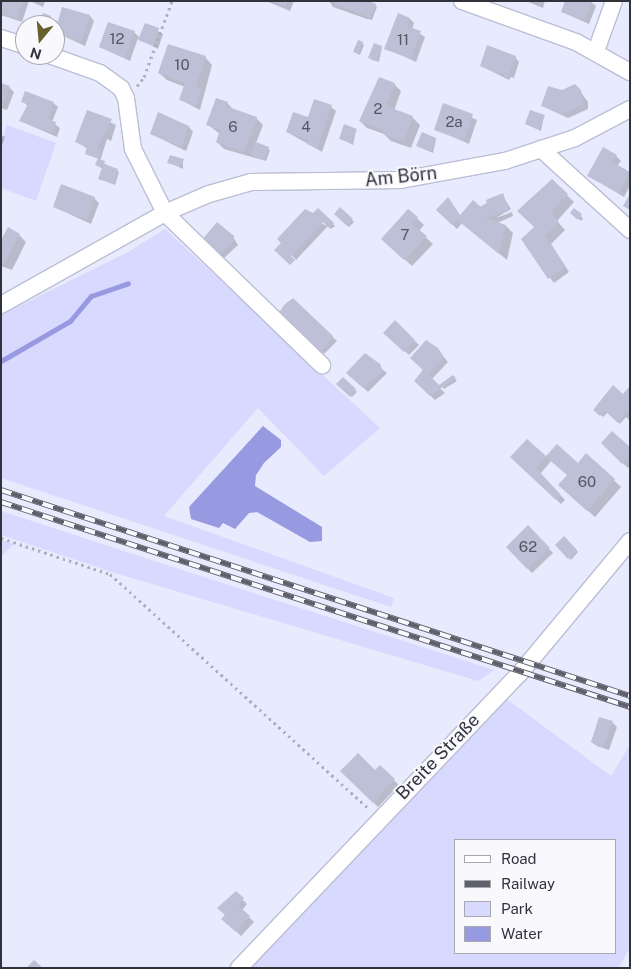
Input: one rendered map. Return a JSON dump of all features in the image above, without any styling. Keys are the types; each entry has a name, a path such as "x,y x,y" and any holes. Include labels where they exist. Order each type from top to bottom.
{"street":[{"path":"462,1 596,51 630,72"},
{"path":"596,51 614,1"},
{"path":"1,38 15,43"},
{"path":"65,61 113,80 126,98 133,149 165,213 322,365"},
{"name":"Am Börn","path":"1,305 165,213 208,194 251,182 401,180 505,161 574,138 630,109"},
{"path":"541,149 630,230"},
{"name":"Breite Straße","path":"239,968 379,818 521,672 630,540"}],"path":[{"path":"126,98 144,77 172,1"},
{"path":"1,538 110,574 379,818"}],"green space":[{"path":"7,125 56,143 36,201 1,188 1,142"},
{"path":"165,229 380,428 324,476 258,408 164,516 394,598 391,607 1,478 1,315 128,252"},
{"path":"1,511 494,670 478,681 112,572 1,535"},
{"path":"1,540 14,544 1,557"},
{"path":"504,697 611,776 630,745 630,948 618,968 247,968"}],"water":[{"path":"263,426 281,440 281,447 264,463 256,475 255,486 322,527 322,541 310,542 257,512 249,513 235,529 223,523 219,528 191,519 189,507"}],"building":[{"path":"1,1 23,1 18,15 15,15 15,18 1,13"},
{"path":"270,1 288,1 286,7"},
{"path":"328,1 368,1 376,4 370,18"},
{"path":"565,1 592,1 585,20 561,12"},
{"path":"62,7 90,15 81,42 65,36 65,15 60,15"},
{"path":"398,13 410,18 407,26 421,31 411,59 384,49"},
{"path":"108,22 135,31 125,58 99,47"},
{"path":"145,23 159,28 153,46 138,40"},
{"path":"358,40 363,42 358,54 353,52"},
{"path":"374,43 382,46 377,61 368,58"},
{"path":"168,44 206,56 196,86 202,88 196,106 179,100 185,83 158,73"},
{"path":"487,45 516,56 507,79 504,78 505,73 502,75 480,66"},
{"path":"379,77 395,83 386,106 413,116 404,142 383,134 384,130 359,121"},
{"path":"1,83 10,86 1,109"},
{"path":"575,84 581,90 584,104 563,114 541,106 548,86 562,90"},
{"path":"25,91 54,102 48,119 56,122 53,133 19,121 28,104 21,102"},
{"path":"216,98 228,102 226,106 257,117 244,152 216,142 220,130 206,125"},
{"path":"314,99 332,105 317,148 307,144 308,140 286,132 293,112 308,117"},
{"path":"443,103 473,114 464,141 434,130"},
{"path":"87,110 112,119 97,149 101,151 98,159 105,161 104,164 118,169 113,184 98,179 102,168 95,165 98,158 85,154 87,147 75,142"},
{"path":"530,110 545,115 539,130 525,124"},
{"path":"158,112 189,126 182,147 150,134"},
{"path":"344,124 357,129 351,143 339,139"},
{"path":"422,132 436,138 431,152 416,146"},
{"path":"256,142 269,147 264,160 251,155"},
{"path":"603,147 617,155 612,162 630,172 619,193 587,176"},
{"path":"170,155 184,159 181,167 167,163"},
{"path":"552,179 568,194 551,213 559,222 545,236 566,267 548,279 521,239 534,227 517,211"},
{"path":"61,184 95,197 87,220 53,207"},
{"path":"503,193 509,211 485,218 506,225 499,254 457,220 452,225 436,210 448,197 460,215 473,200 481,207 487,204 486,200"},
{"path":"630,194 630,210 623,206"},
{"path":"340,207 353,219 347,226 334,214"},
{"path":"318,208 334,223 329,228 323,222 291,256 295,260 290,265 274,250 281,243 277,239 305,209 313,213"},
{"path":"574,208 582,214 578,220 570,213"},
{"path":"408,209 418,217 412,224 427,236 404,260 381,239"},
{"path":"217,222 234,236 234,240 218,256 202,240"},
{"path":"8,227 20,234 4,264 1,263 1,240"},
{"path":"293,298 333,336 325,348 319,351 279,313 284,305"},
{"path":"395,320 415,340 404,352 383,333"},
{"path":"426,340 438,348 444,357 428,374 439,385 453,375 456,378 430,396 414,381 423,370 410,358"},
{"path":"365,353 380,364 383,371 363,388 346,373"},
{"path":"343,377 356,389 350,397 336,384"},
{"path":"613,385 623,394 630,386 630,409 618,423 605,411 600,416 593,410"},
{"path":"612,431 630,447 630,462 627,459 622,464 601,443"},
{"path":"527,439 546,456 557,444 578,463 586,453 615,479 587,511 558,485 567,475 546,457 536,468 561,495 556,500 510,457"},
{"path":"528,525 550,548 527,569 506,547"},
{"path":"564,536 577,550 568,559 555,545"},
{"path":"599,717 613,721 604,746 599,747 591,742"},
{"path":"358,753 375,770 380,765 395,779 373,803 340,771"},
{"path":"236,891 244,898 238,905 250,916 236,932 221,919 225,915 217,908"},
{"path":"34,960 43,968 26,968"}],"waterway":[{"path":"1,361 70,321 91,296 128,283"}],"railway":[{"path":"1,490 630,696"},
{"path":"1,502 630,707"}]}
